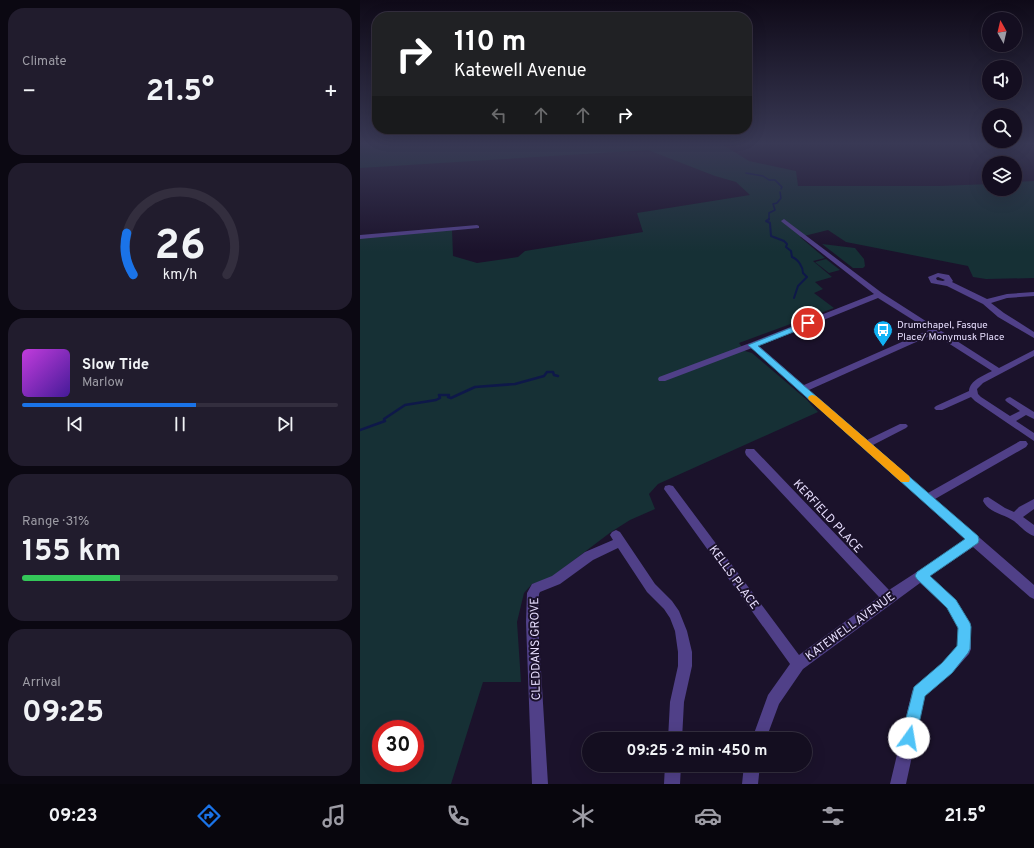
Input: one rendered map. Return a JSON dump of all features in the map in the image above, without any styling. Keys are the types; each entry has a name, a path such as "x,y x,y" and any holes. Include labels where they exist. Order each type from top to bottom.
{"street":[{"path":"784,221 879,295 998,371"},
{"path":"360,237 477,227"},
{"path":"947,283 986,302 1001,315 1034,336"},
{"path":"986,302 1007,296 1034,294"},
{"path":"662,379 879,295"},
{"path":"803,390 934,331"},
{"path":"753,345 974,540 1033,590"},
{"path":"973,393 975,384 1034,353"},
{"path":"939,408 973,393"},
{"path":"973,393 982,402 1034,438"},
{"path":"1010,400 1031,414"},
{"path":"1009,421 1031,414"},
{"path":"866,445 903,426"},
{"path":"928,499 1023,444"},
{"name":"KERFIELD PLACE","path":"750,452 888,598"},
{"name":"KELLS PLACE","path":"669,489 798,664"},
{"path":"988,501 1001,511 1016,517 1034,531"},
{"path":"1016,517 1023,510 1034,503"},
{"name":"CLEDDANS GROVE","path":"540,784 532,622 533,593 536,588 556,580 589,556 618,539 651,588 668,605 675,615 681,631 685,652 685,666 677,702 675,732"},
{"name":"KATEWELL AVENUE","path":"762,732 773,700 798,664 888,598 974,540"},
{"path":"898,784 919,692 947,668 964,649 965,627 952,604 921,576"},
{"path":"672,784 673,772"},
{"path":"750,784 751,772"}],"green space":[{"path":"728,180 797,180 798,186 939,186 982,184 982,196 1022,196 1022,182 1034,181 1034,278 986,279 973,277 968,266 846,242 828,230 800,237 825,258 813,261 832,277 815,282 823,289 814,293 834,308 739,343 745,351 752,353 807,400 818,412 658,484 649,494 655,509 630,520 611,532 549,579 532,584 524,593 517,622 521,682 483,682 451,784 360,784 360,237 452,229 453,256 477,263 518,257 525,251 643,232 637,213 750,195 736,182"},
{"path":"822,244 855,248 864,259 865,266 863,268 853,268"},
{"path":"826,259 840,270 829,273 815,262"}],"waterway":[{"path":"768,180 775,180 782,187 781,189"},
{"path":"769,219 769,213 775,210 773,204 777,203 781,198 780,192"},
{"path":"769,219 766,221 770,223 771,236 784,241 787,244 786,247 791,251 792,257 800,264 803,273 807,277 798,286 794,298"},
{"path":"360,430 385,421 384,419 405,405 436,400 440,398 439,395 449,395 448,397 451,398 475,387 515,384 544,376 547,372 553,372 554,375 558,376"}],"slow traffic":[{"path":"812,398 905,479"}],"place":[{"name":"Drumchapel, Fasque Place/ Monymusk Place","path":"883,347"}],"route":[{"path":"808,323 753,345 974,540 921,576 952,604 965,627 964,649 947,668 919,692 909,738"}]}
